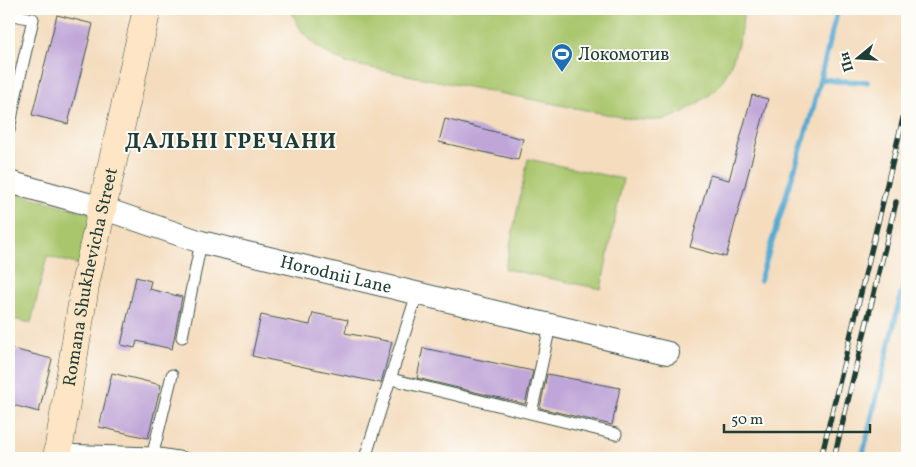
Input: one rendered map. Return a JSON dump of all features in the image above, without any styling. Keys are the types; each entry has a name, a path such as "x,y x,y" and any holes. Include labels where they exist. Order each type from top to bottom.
{"street":[{"name":"Romana Shukhevicha Street","path":"58,454 86,280 147,9"},
{"name":"Horodnii Lane","path":"9,182 102,208 201,242 668,353"}],"lane":[{"path":"9,14 33,19 12,93 9,130"},
{"path":"182,337 201,242"},
{"path":"365,458 392,379 417,294"},
{"path":"531,413 550,326"},
{"path":"153,453 172,375"},
{"path":"392,379 616,434"},
{"path":"58,454 153,453 184,458"}],"green space":[{"name":"Локомотив","path":"291,9 744,9 740,37 734,57 718,87 708,96 679,114 666,119 653,120 631,119 346,63 312,42 300,28"},
{"path":"528,159 623,179 601,289 505,269"},
{"path":"9,191 92,214 80,265 47,256 31,323 9,318"}],"building":[{"path":"57,15 93,24 68,124 32,115"},
{"path":"752,95 768,99 726,257 690,247 710,175 729,180"},
{"path":"445,119 523,139 518,160 439,142"},
{"path":"136,277 151,281 149,289 182,297 172,349 137,341 135,348 121,345"},
{"path":"313,313 348,320 345,333 392,342 381,383 252,356 261,315 310,325"},
{"path":"9,348 52,359 39,412 9,404"},
{"path":"423,348 533,371 525,404 417,378"},
{"path":"112,373 161,385 148,438 99,427"},
{"path":"547,374 620,388 612,425 540,408"}],"waterway":[{"path":"760,280 811,116 838,9"},
{"path":"821,79 867,82"},
{"path":"862,458 907,270"}],"railway":[{"path":"821,458 907,102"},
{"path":"834,458 896,202"}],"place":[{"name":"Локомотив","path":"562,73"}],"district":[{"name":"ДАЛЬНІ ГРЕЧАНИ","path":"231,140"}]}
